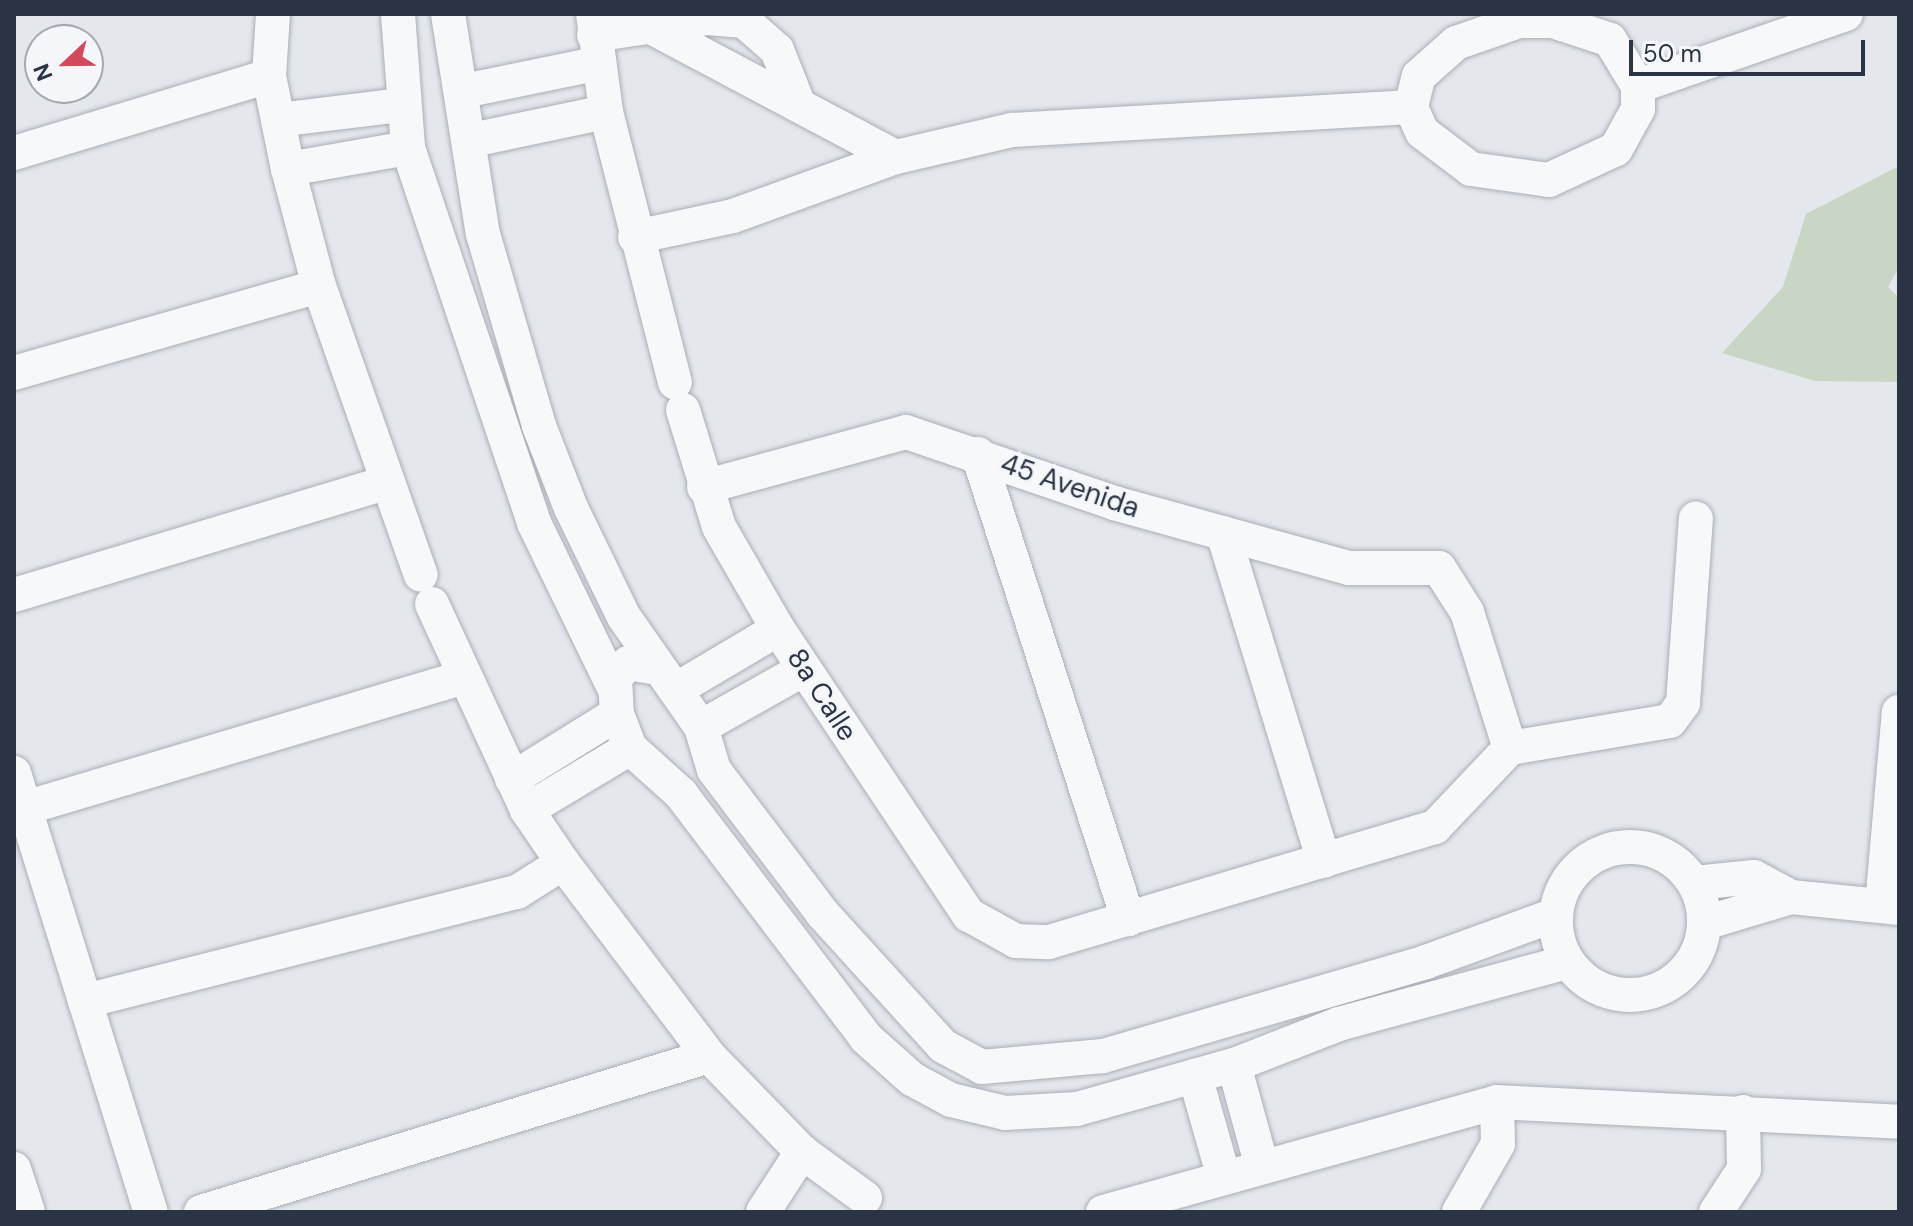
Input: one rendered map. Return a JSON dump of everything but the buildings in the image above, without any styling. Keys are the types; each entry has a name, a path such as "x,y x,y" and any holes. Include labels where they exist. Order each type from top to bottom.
{"street":[{"path":"273,14 269,76 288,169 319,286 386,483 461,678 527,810 563,863 709,1056 802,1152 865,1198"},
{"path":"398,14 400,88 412,158 534,523 615,701 630,748 681,794 776,928 866,1038 912,1079 951,1100 1005,1113 1077,1109 1234,1065 1339,1024 1567,962"},
{"path":"448,14 473,150 483,234 539,426 624,617 701,727 714,770 860,958 943,1046 982,1067 1103,1056 1426,962 1555,915"},
{"path":"1638,86 1846,14"},
{"path":"459,76 594,38 651,27 744,21 777,50 798,103"},
{"path":"1519,21 1553,21 1610,40 1638,86 1638,109 1616,149 1549,180 1471,169 1422,132 1411,107 1419,76 1456,43 1519,21"},
{"path":"651,27 896,157"},
{"name":"8a Calle","path":"594,38 606,112 635,237 704,487 778,629 969,915 1016,941 1049,942 1128,919"},
{"path":"278,120 400,88 431,56 459,76"},
{"path":"14,153 269,76"},
{"path":"635,237 733,216 896,157 1012,130 1411,107"},
{"path":"288,169 412,158 447,179 473,150 606,112"},
{"path":"14,373 319,286"},
{"name":"45 Avenida","path":"704,487 906,432 1223,533 1349,568 1439,568 1467,612 1510,748"},
{"path":"978,454 1128,919 1435,827 1510,748 1657,725 1680,710 1696,518"},
{"path":"14,595 386,483"},
{"path":"1223,533 1324,861"},
{"path":"512,779 615,701 628,663 668,678 778,629"},
{"path":"701,727 804,669"},
{"path":"25,808 461,678"},
{"path":"1705,923 1791,897 1890,907 1899,712"},
{"path":"527,810 630,748"},
{"path":"681,794 707,788 714,770"},
{"path":"14,773 151,1212"},
{"path":"1644,847 1673,860 1695,883 1705,923 1685,973 1650,993 1610,994 1567,962 1555,915 1564,885 1584,861 1612,848 1644,847"},
{"path":"85,1001 517,892 563,863"},
{"path":"1695,883 1754,877 1791,897"},
{"path":"201,1212 709,1056"},
{"path":"1234,1065 1262,1167"},
{"path":"1195,1076 1224,1178"},
{"path":"1459,1212 1498,1144 1497,1102"},
{"path":"1103,1212 1497,1102 1899,1122"},
{"path":"1716,1212 1744,1169 1743,1112"},
{"path":"763,1212 802,1152"},
{"path":"14,1169 28,1212"}],"green space":[{"path":"1899,166 1899,267 1888,287 1899,298 1899,382 1815,381 1722,353 1783,287 1806,214"}]}
